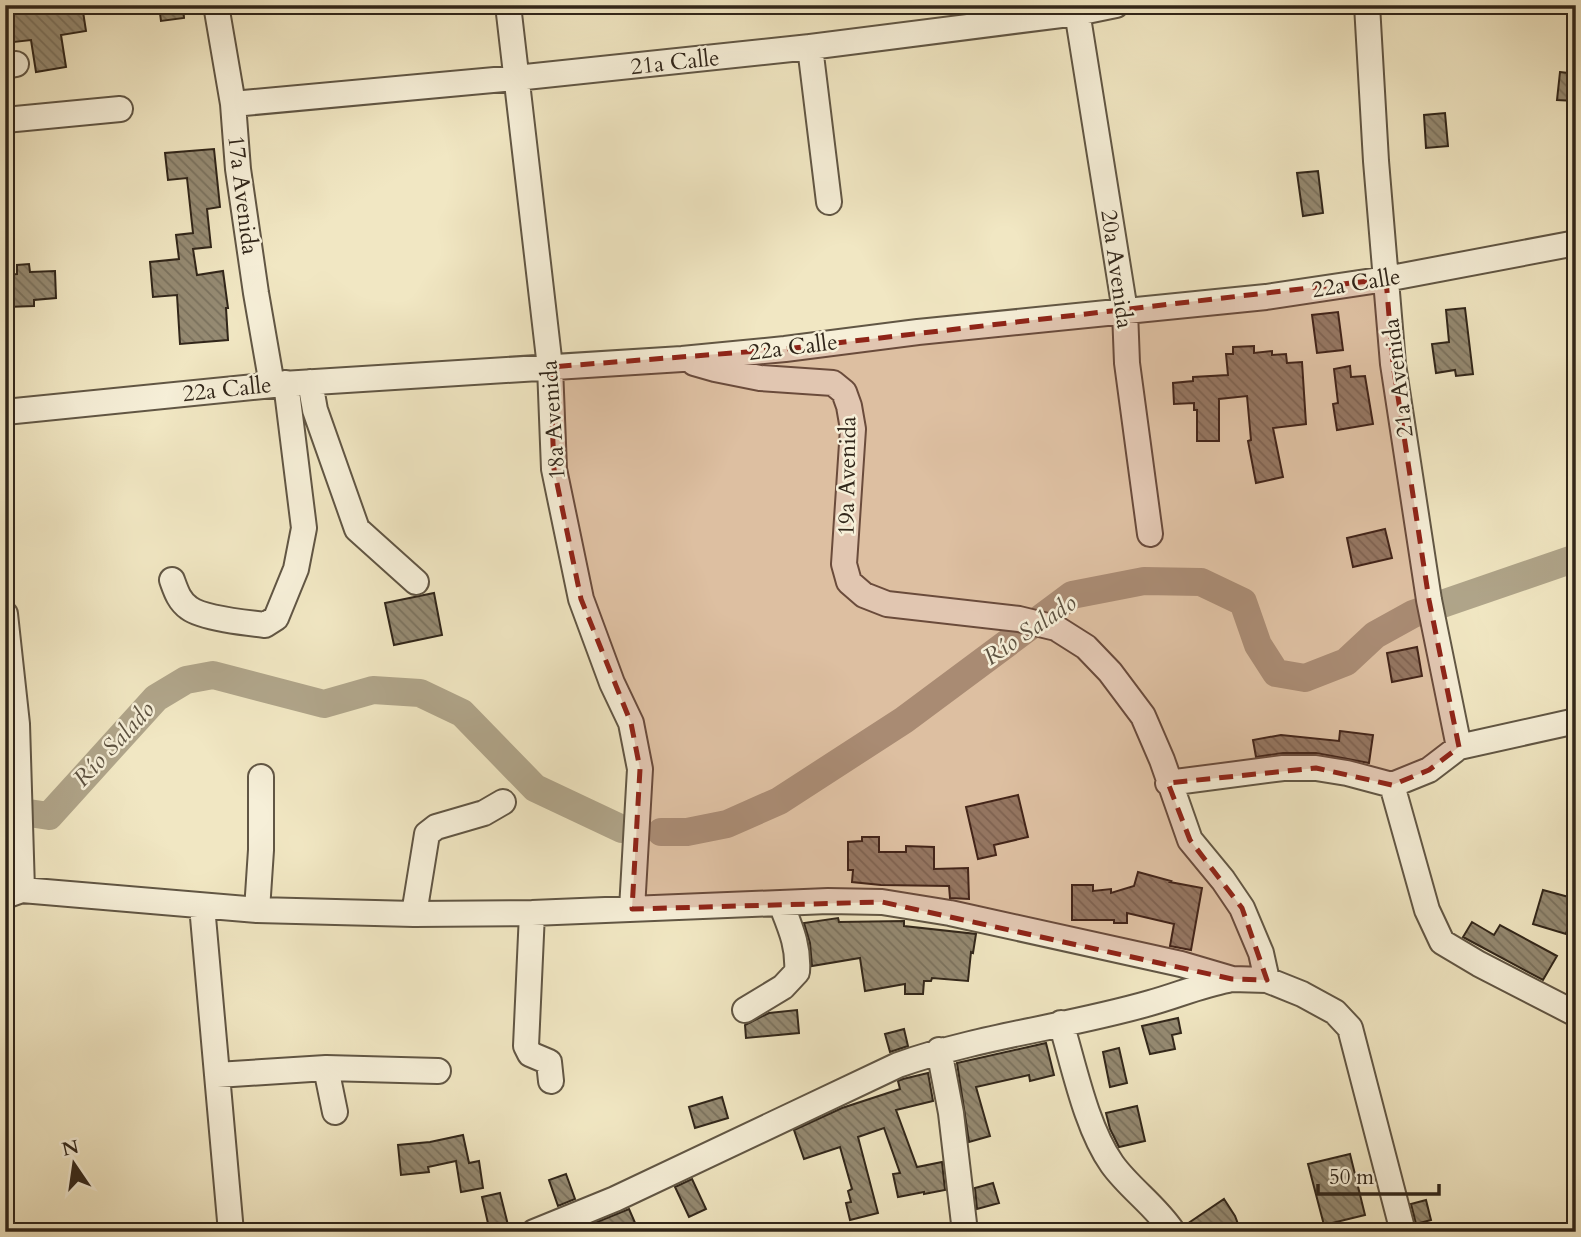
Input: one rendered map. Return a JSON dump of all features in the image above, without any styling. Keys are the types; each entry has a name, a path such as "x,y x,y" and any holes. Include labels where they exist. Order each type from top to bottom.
{"street":[{"name":"17a Avenida","path":"172,580 179,599 190,610 265,625 276,618 296,569 304,528 289,383 256,293 238,169 233,104 216,5"},
{"name":"18a Avenida","path":"508,5 551,368 554,469 581,599 612,683 631,723 640,769 632,909"},
{"name":"21a Calle","path":"233,104 810,47 1116,5"},
{"name":"21a Avenida","path":"1367,5 1376,161 1393,364 1430,606 1459,747"},
{"name":"20a Avenida","path":"1077,9 1125,311 1128,363 1150,534"},
{"path":"810,47 829,202"},
{"path":"5,120 120,109"},
{"name":"22a Calle","path":"5,412 289,383 682,359 1266,297 1387,279 1576,243"},
{"name":"19a Avenida","path":"682,359 742,375 833,383 844,392 853,429 844,564 849,582 864,595 887,604 964,611 1019,619 1056,628 1086,647 1110,672 1143,716 1162,760 1168,783"},
{"path":"289,383 315,410 358,529 416,582"},
{"path":"5,614 11,724 13,893 257,910 414,914 882,902 950,913 1192,977 1267,981 1302,994 1335,1012 1350,1028 1403,1232"},
{"path":"1267,981 1261,953 1242,908 1223,880 1190,841 1168,783 1283,768 1316,768 1392,785 1429,770 1459,747 1576,721"},
{"path":"257,910 261,850 261,777"},
{"path":"1392,785 1427,911 1442,942 1479,964 1576,1013"},
{"path":"414,914 427,834 436,827 484,813 503,802"},
{"path":"745,1010 783,987 797,972 798,954 781,904"},
{"path":"202,906 231,1232"},
{"path":"532,913 526,1046 530,1054 549,1062 551,1081"},
{"path":"534,1232 615,1199 898,1065 939,1050 1150,1003 1192,977"},
{"path":"1061,1023 1098,1142 1114,1167 1148,1201 1173,1232"},
{"path":"939,1050 951,1113 965,1232"},
{"path":"217,1075 326,1069 438,1071"},
{"path":"326,1069 335,1112"}],"highlighted area":[{"path":"1386,279 1393,364 1429,600 1459,747 1429,770 1392,785 1316,768 1168,783 1190,840 1242,908 1267,980 1232,979 882,902 632,909 640,769 631,723 581,599 554,469 550,367 785,349"}],"building":[{"path":"5,5 40,5 40,8 82,5 86,31 61,35 66,67 36,72 31,40 5,43"},
{"path":"159,5 183,5 184,18 161,21"},
{"path":"1560,72 1576,74 1576,101 1557,100"},
{"path":"1445,113 1448,146 1426,148 1424,115"},
{"path":"214,149 220,207 207,209 211,247 193,249 197,275 223,271 228,308 228,340 180,344 177,295 153,297 150,262 179,259 176,235 193,233 187,178 168,180 165,153"},
{"path":"1318,171 1323,213 1303,216 1297,173"},
{"path":"29,264 30,272 55,271 56,298 34,300 34,306 7,307 6,275 17,274 17,265"},
{"path":"1465,308 1473,374 1456,376 1455,370 1436,373 1432,344 1449,342 1446,310"},
{"path":"1338,312 1343,350 1317,353 1312,315"},
{"path":"1254,346 1254,353 1272,351 1272,355 1286,354 1287,363 1302,362 1306,424 1273,428 1283,477 1256,483 1248,441 1251,440 1247,396 1219,399 1219,441 1197,441 1197,410 1194,410 1194,403 1174,404 1173,383 1193,381 1193,377 1228,375 1226,354 1233,354 1233,347"},
{"path":"1350,366 1351,377 1365,376 1373,424 1337,430 1333,404 1338,403 1334,369"},
{"path":"1385,529 1392,558 1353,567 1347,538"},
{"path":"434,593 442,635 394,645 385,603"},
{"path":"1417,647 1422,676 1392,682 1387,653"},
{"path":"1340,731 1373,735 1369,763 1316,753 1283,753 1256,757 1253,740 1281,735 1339,741"},
{"path":"1018,795 1028,837 994,845 996,855 978,859 966,807"},
{"path":"862,837 879,837 879,852 906,852 906,846 934,847 934,869 968,868 969,899 950,898 949,886 852,882 853,870 848,870 848,842 862,841"},
{"path":"1138,872 1202,888 1191,950 1170,946 1174,924 1127,913 1127,923 1114,923 1114,920 1072,920 1072,885 1093,885 1093,891 1111,889 1111,893 1134,886"},
{"path":"1543,890 1576,899 1566,934 1533,924"},
{"path":"838,918 839,922 904,921 904,926 976,934 968,981 932,978 931,981 924,981 923,994 905,994 905,984 865,991 860,958 812,966 810,943 804,923"},
{"path":"1472,922 1494,935 1500,925 1557,956 1543,980 1463,937"},
{"path":"797,1010 799,1033 746,1038 745,1025 769,1013"},
{"path":"1178,1018 1181,1033 1172,1035 1175,1049 1150,1054 1142,1026"},
{"path":"904,1029 908,1046 890,1052 885,1034"},
{"path":"1046,1043 1054,1075 1030,1081 1029,1075 976,1087 990,1136 969,1142 957,1063"},
{"path":"1119,1048 1127,1083 1110,1087 1103,1052"},
{"path":"928,1073 933,1101 896,1110 917,1167 942,1162 945,1190 898,1197 893,1174 900,1173 884,1128 858,1137 878,1213 850,1220 846,1203 851,1202 848,1191 852,1189 840,1147 804,1159 794,1130 842,1108 900,1089 898,1081"},
{"path":"722,1097 728,1118 695,1128 689,1107"},
{"path":"1137,1106 1145,1141 1119,1147 1106,1113"},
{"path":"463,1135 469,1163 479,1161 483,1188 461,1192 456,1161 428,1167 429,1172 401,1175 398,1145"},
{"path":"1350,1154 1365,1215 1324,1225 1308,1164"},
{"path":"566,1174 575,1199 558,1206 549,1180"},
{"path":"692,1179 706,1209 689,1217 675,1187"},
{"path":"993,1183 999,1203 977,1209 975,1188"},
{"path":"500,1193 509,1229 490,1232 482,1197"},
{"path":"1224,1199 1241,1232 1192,1232 1187,1224"},
{"path":"1426,1200 1431,1220 1416,1224 1411,1204"},
{"path":"629,1209 639,1232 602,1232 597,1222"}],"waterway":[{"name":"Río Salado","path":"661,832 687,832 727,824 779,801 904,720 1072,595 1144,581 1201,582 1243,602 1258,645 1276,673 1305,678 1346,662 1375,635 1413,614 1576,558"},
{"name":"Río Salado","path":"22,812 49,816 156,698 186,680 213,675 324,704 373,690 420,693 462,713 535,788 622,829"}]}
